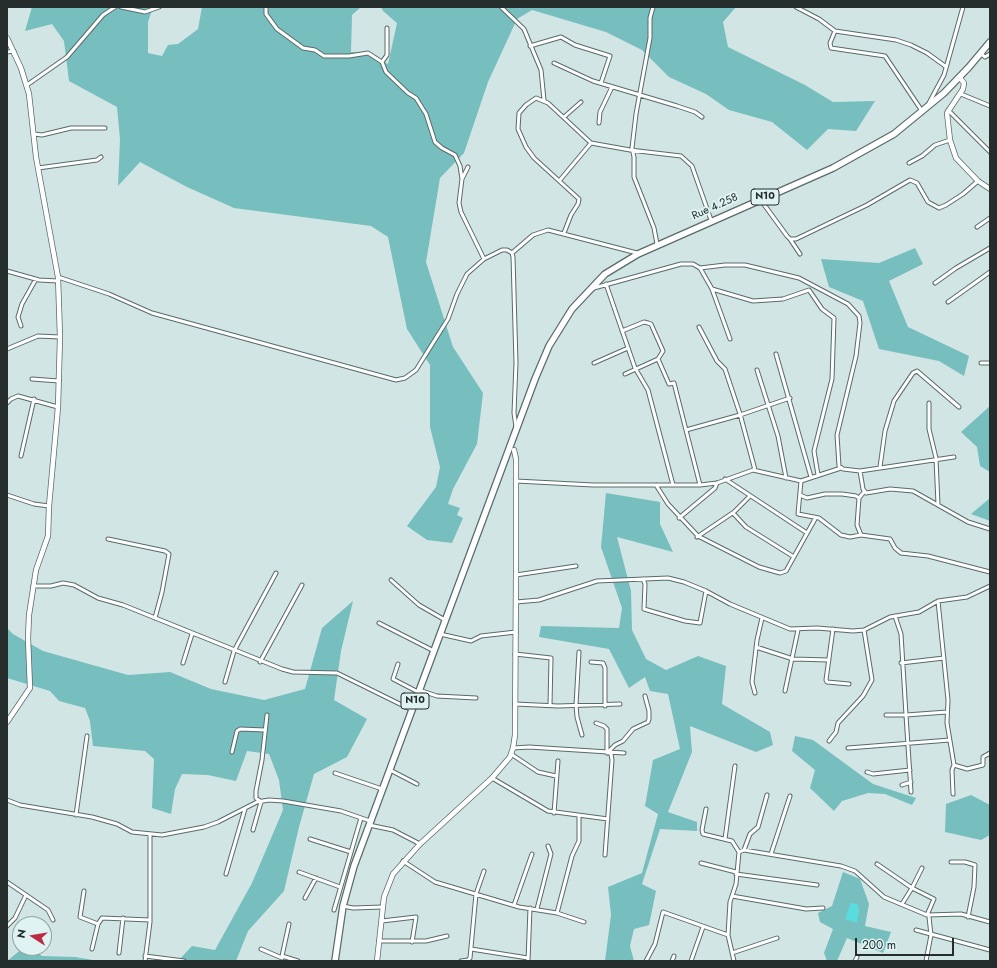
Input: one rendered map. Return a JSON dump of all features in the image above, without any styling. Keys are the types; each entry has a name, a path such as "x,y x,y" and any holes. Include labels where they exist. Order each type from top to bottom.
{"highway":[{"name":"Rue 4.258","path":"512,448 516,429 549,346 572,309 590,289 615,267 657,244 854,157 894,134 925,110 960,78 990,42"},
{"name":"N10","path":"335,961 343,906 354,866 445,620 512,448"}],"street":[{"path":"27,85 67,57 103,15 115,7"},
{"path":"121,7 145,12 159,7"},
{"path":"266,7 266,14 277,29 303,48 315,50 324,56 349,56 368,53 382,62 386,72 408,93 416,98 426,114 435,142 442,148 455,155 460,166 462,179 459,203 461,212 484,259"},
{"path":"501,7 524,29 541,70 544,100"},
{"path":"653,7 650,18 650,38 639,96 632,150 634,157 634,177 654,228 657,244"},
{"path":"796,7 819,20 835,32 896,40 927,53 945,66"},
{"path":"835,32 830,43 831,48 885,56 925,110 942,79 963,7"},
{"path":"382,62 387,55 387,28"},
{"path":"530,46 561,37 575,45 610,56 601,83"},
{"path":"7,38 14,51 27,85 38,168 58,279 60,337 58,407 49,506 48,536 37,566 33,586 28,638 30,688 7,722"},
{"path":"7,52 14,51"},
{"path":"981,54 985,57 990,54"},
{"path":"554,63 601,83 639,96 689,110 702,117"},
{"path":"960,78 963,81 964,86 961,94 948,110 946,121 950,140 956,158 978,181 990,189"},
{"path":"600,123 600,112 612,87"},
{"path":"961,94 990,106"},
{"path":"564,233 579,201 576,195 534,158 526,147 518,129 519,113 526,105 536,98 544,100 592,142 632,150 680,156 692,166 711,220"},
{"path":"564,117 581,102"},
{"path":"948,110 990,152"},
{"path":"34,134 42,135 71,128 105,128"},
{"path":"909,163 922,156 935,145 950,140"},
{"path":"560,180 592,142"},
{"path":"38,168 98,160 101,157"},
{"path":"462,179 468,167"},
{"path":"790,239 796,239 809,234 910,180 917,182 928,202 939,208 946,206 978,181"},
{"path":"760,199 800,254"},
{"path":"977,227 990,218"},
{"path":"512,253 540,231 548,230 564,233 638,254"},
{"path":"935,283 990,248"},
{"path":"7,271 36,279 58,279 109,294 152,313 396,380 405,378 416,370 448,319 467,274 484,259 502,250 507,250 512,253"},
{"path":"512,253 516,363 514,417 516,429"},
{"path":"590,289 681,264 693,264 700,268 712,289 730,339"},
{"path":"700,268 725,265 745,265 799,278 848,304 859,316 860,323 856,356 837,435 838,463 841,468"},
{"path":"948,302 990,272"},
{"path":"21,326 18,316 22,304 36,279"},
{"path":"606,284 635,368 648,390 673,485"},
{"path":"712,289 753,301 783,299 809,290 822,309 834,318 832,379 814,451 818,475"},
{"path":"622,331 644,322 651,324 662,349 662,354 658,359 635,368 625,374"},
{"path":"699,327 717,361 725,369 740,415 755,470"},
{"path":"7,350 38,336 60,337"},
{"path":"594,363 628,348"},
{"path":"776,354 812,477"},
{"path":"658,359 669,384 674,383 700,484"},
{"path":"981,363 990,363"},
{"path":"757,370 778,436 786,478"},
{"path":"880,467 885,431 894,401 913,373 917,371 959,407"},
{"path":"32,380 59,381"},
{"path":"7,403 11,399 18,396 34,399 58,407"},
{"path":"686,430 740,415 789,398"},
{"path":"21,456 34,399"},
{"path":"929,403 929,429 936,458 938,505"},
{"path":"377,961 389,882 403,861 492,778 511,754 513,748 516,704 516,459 512,448"},
{"path":"516,481 593,485 700,484 717,483 755,470 801,481 841,468 860,471 936,458 954,457"},
{"path":"860,471 864,492"},
{"path":"725,479 807,533"},
{"path":"801,481 798,514 815,519 819,518 841,535 850,538 861,535 890,539 894,548 901,553 928,556 990,572"},
{"path":"679,518 715,488 717,483"},
{"path":"656,485 679,518 697,537 759,567 780,573 786,571 815,519"},
{"path":"864,492 868,493 890,489 902,489 921,494 968,522 990,529"},
{"path":"861,535 857,526 859,498 864,492"},
{"path":"800,495 807,498 825,494 842,494 856,496 859,498"},
{"path":"7,495 34,504 49,506"},
{"path":"697,537 733,512 750,496"},
{"path":"733,512 746,527 794,557"},
{"path":"108,539 165,551 169,554 162,592 155,618"},
{"path":"516,575 576,566"},
{"path":"225,682 234,651 276,573"},
{"path":"642,579 645,584 644,609 685,621 700,623 706,591"},
{"path":"516,602 538,600 597,581 673,579 706,591 730,604 790,629 798,630 817,628 853,631 864,630 895,616 920,612 938,601 967,597 990,586"},
{"path":"391,580 419,605 445,620"},
{"path":"33,586 51,586 69,583 98,598 119,604 155,618 260,662 288,671 337,673 412,710"},
{"path":"260,662 302,586"},
{"path":"938,601 944,658 947,712 954,765 952,770 953,794"},
{"path":"895,616 901,634 901,663 911,792"},
{"path":"755,693 752,682 756,647 762,618"},
{"path":"379,623 434,651"},
{"path":"833,629 827,682 849,684"},
{"path":"785,692 798,630"},
{"path":"829,741 836,732 838,722 863,696 872,680 864,630"},
{"path":"440,634 471,641 481,636 516,632"},
{"path":"183,663 192,634"},
{"path":"756,647 793,659 829,660"},
{"path":"579,652 576,705 577,717 582,734"},
{"path":"515,654 551,658 550,706"},
{"path":"901,663 944,658"},
{"path":"591,662 603,663 605,668 605,706"},
{"path":"398,664 393,679 419,691 437,696 476,698"},
{"path":"607,752 615,745 623,742 633,729 648,722 650,719 645,696"},
{"path":"516,704 550,706 605,706 620,704"},
{"path":"886,715 947,712"},
{"path":"261,802 256,798 256,791 267,715"},
{"path":"596,723 607,729 607,752"},
{"path":"232,752 237,731 240,729 265,730"},
{"path":"76,815 87,736"},
{"path":"848,748 866,745 908,744 950,740"},
{"path":"513,748 536,747 624,754"},
{"path":"605,855 612,760 611,754 607,752"},
{"path":"954,765 967,769 982,765 983,757 990,753"},
{"path":"511,754 538,772 556,776"},
{"path":"554,813 558,761"},
{"path":"725,839 735,766"},
{"path":"389,770 417,784"},
{"path":"867,772 880,774 910,770"},
{"path":"335,773 382,789"},
{"path":"492,778 548,811 608,819"},
{"path":"902,785 911,782"},
{"path":"744,850 750,834 758,827 767,795"},
{"path":"771,854 790,796"},
{"path":"7,800 20,805 92,817 117,824 129,831 150,835 172,834 204,826 261,802 283,800 341,811 370,823 393,830 420,844"},
{"path":"253,830 261,802"},
{"path":"706,808 702,830 703,834 732,841 739,852 736,884 729,906 728,935 734,961"},
{"path":"226,874 245,809"},
{"path":"557,913 572,856 579,841 579,816"},
{"path":"334,910 361,818"},
{"path":"145,961 150,920 150,835"},
{"path":"310,839 351,852"},
{"path":"537,909 551,854 548,846"},
{"path":"739,852 744,850 841,866 856,871 884,897 928,916 961,914 968,917 990,921"},
{"path":"514,906 532,854"},
{"path":"403,861 435,882 514,906 557,913 584,922"},
{"path":"951,862 965,862 975,865 974,887 968,917"},
{"path":"701,863 736,873 817,885"},
{"path":"877,864 912,888 934,899 928,916 931,935 926,961"},
{"path":"902,904 922,868"},
{"path":"299,872 340,887"},
{"path":"461,961 469,959 476,894 484,872"},
{"path":"305,898 316,878"},
{"path":"7,882 48,910 53,920"},
{"path":"84,891 80,917 98,924"},
{"path":"7,926 15,918 26,895"},
{"path":"732,896 806,909 823,908"},
{"path":"343,906 353,908 384,907"},
{"path":"471,949 528,960 530,908"},
{"path":"646,961 655,944 663,912 728,935"},
{"path":"382,921 416,917 412,942"},
{"path":"92,948 98,924 102,918 150,920"},
{"path":"119,953 123,918"},
{"path":"282,958 282,952 289,924"},
{"path":"691,961 703,927"},
{"path":"916,930 990,950"},
{"path":"379,941 426,941 447,936"},
{"path":"732,953 777,938"},
{"path":"262,949 282,958 298,961"},
{"path":"145,956 184,961"},
{"path":"672,961 674,956"},
{"path":"855,961 857,957"}],"shaded area":[{"path":"32,7 153,7 148,22 148,53 162,56 168,45 178,44 198,29 202,7 361,7 352,15 351,52 368,53 388,64 397,23 383,11 381,7 736,7 723,22 728,47 805,85 833,102 875,101 856,131 828,129 807,150 772,122 729,110 706,94 669,77 642,50 606,32 532,10 517,19 488,82 464,153 440,178 426,262 453,347 483,393 477,444 453,489 448,504 460,508 457,515 463,518 452,543 427,540 407,526 436,487 440,467 430,427 430,365 407,329 388,237 371,226 234,208 187,187 140,162 118,186 120,139 117,107 69,81 64,41 52,24 25,31"},
{"path":"915,248 923,264 889,281 908,327 969,356 964,376 939,361 879,349 863,301 829,287 821,259 879,263"},
{"path":"990,406 990,472 980,466 977,447 961,432"},
{"path":"606,493 660,502 660,524 673,552 617,537 631,591 632,630 646,659 666,670 698,656 726,666 722,704 770,732 773,745 756,752 690,726 692,752 668,812 697,822 697,831 660,829 642,884 656,891 649,925 634,929 630,946 634,961 605,961 611,915 608,887 642,873 658,814 645,806 653,760 680,749 668,694 650,691 645,677 629,688 609,649 539,637 541,626 619,628 622,608 601,547"},
{"path":"990,498 990,521 971,514"},
{"path":"353,601 341,651 334,700 367,719 347,757 314,774 299,827 284,891 248,931 236,961 178,961 192,946 215,950 252,883 283,810 279,780 269,754 247,751 236,781 208,775 182,774 175,789 171,814 152,808 154,759 145,751 93,746 90,721 85,708 59,701 50,691 7,678 7,628 13,634 43,651 128,675 170,672 211,689 264,700 305,689 322,628"},
{"path":"795,736 813,740 873,784 916,798 912,805 885,794 868,793 842,801 834,811 810,788 815,770 792,751"},
{"path":"971,795 990,805 990,835 981,840 945,832 946,804"},
{"path":"843,872 860,879 869,904 865,926 891,932 883,953 847,938 837,961 827,961 824,953 833,929 820,922 818,913 832,906"},
{"path":"851,903 858,904 859,911 857,923 845,919"},
{"path":"13,956 42,956 75,957 99,961 7,961"}]}
